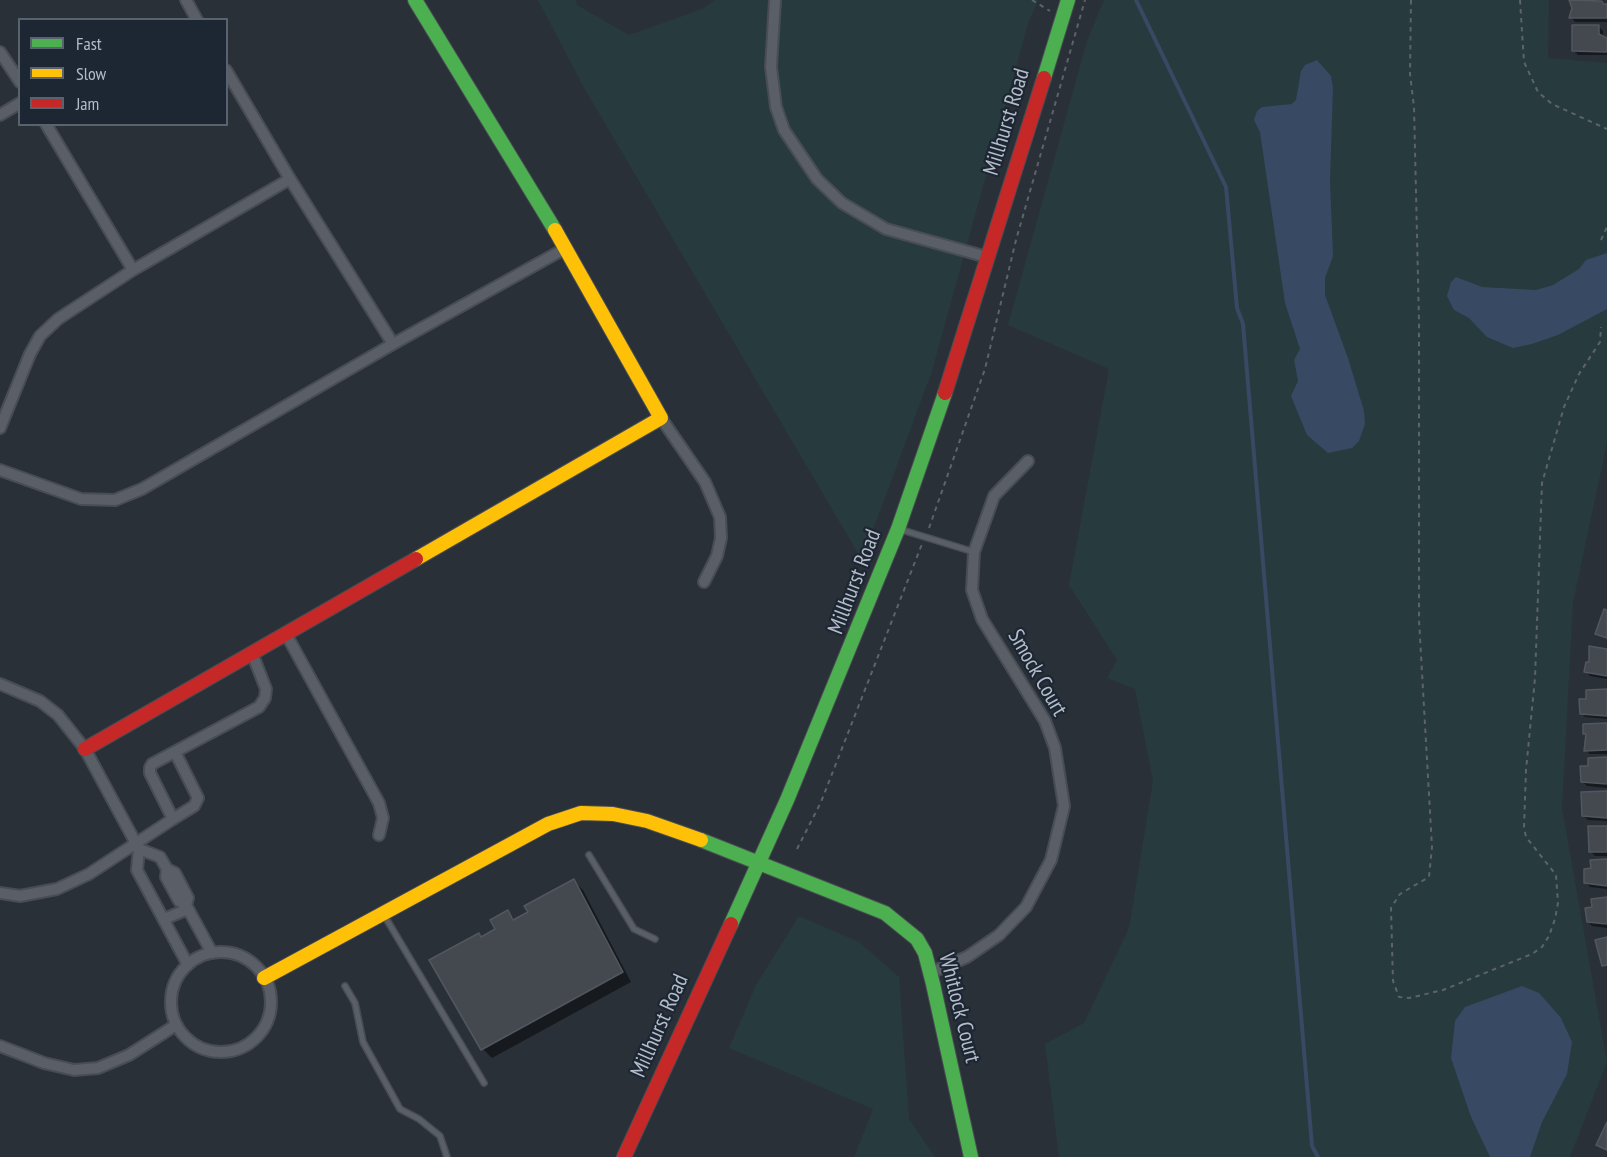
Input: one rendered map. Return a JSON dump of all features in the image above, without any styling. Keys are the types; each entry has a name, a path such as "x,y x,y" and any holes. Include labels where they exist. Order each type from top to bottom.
{"street":[{"path":"186,0 196,18"},
{"path":"415,0 566,248 661,418 705,483 720,517 721,538 717,556 704,582"},
{"path":"775,0 771,67 776,107 784,130 817,179 842,202 886,229 987,257"},
{"name":"Millhurst Road","path":"624,1157 827,706 898,529 936,422 1068,0"},
{"path":"0,52 18,79"},
{"path":"228,73 290,179 393,344"},
{"path":"0,115 18,104"},
{"path":"47,126 133,270"},
{"path":"0,428 40,336 58,319 133,270 290,179"},
{"path":"0,470 81,499 116,500 142,489 393,344 566,248"},
{"path":"85,749 661,418"},
{"name":"Smock Court","path":"930,973 975,952 999,935 1026,907 1051,860 1064,806 1055,748 1045,721 982,619 972,590 974,552 994,496 1028,461"},
{"path":"286,634 379,804 383,818 379,835"},
{"path":"173,819 150,773 152,764 259,707 265,698 266,689 252,653"},
{"path":"0,684 40,701 58,715 85,749 137,846 136,870 188,965"},
{"path":"0,893 20,896 57,889 89,874 137,846 194,806 198,798 174,752"},
{"name":"Whitlock Court","path":"264,978 548,824 581,813 613,814 647,821 759,861 885,912 918,939 930,973 971,1157"},
{"path":"137,846 160,857 167,869 175,873 188,898 187,907 212,952"},
{"path":"164,919 187,907"},
{"path":"212,952 228,952 244,957 257,967 271,996 271,1012 265,1027 255,1040 242,1049 226,1053 210,1052 194,1045 176,1025 170,1001 173,984 188,965 196,958 212,952"},
{"path":"0,1046 44,1063 74,1070 98,1068 129,1055 176,1025"}],"lane":[{"path":"898,529 974,552"},
{"path":"589,855 633,929 655,939"},
{"path":"383,913 484,1083"},
{"path":"345,986 355,1003 363,1042 400,1109 430,1126 440,1136 447,1157"}],"path":[{"path":"1032,0 1061,17"},
{"path":"797,849 821,802 925,537 985,369 1016,240 1085,0"},
{"path":"1411,0 1410,74 1414,107 1419,321 1419,620 1432,847 1430,877 1400,894 1391,908 1393,981 1399,997 1409,998 1443,990 1532,954 1542,947 1555,919 1558,903 1557,874 1526,837 1524,827 1526,770 1535,678 1542,483 1564,407 1579,374 1600,342 1601,327"},
{"path":"1520,0 1522,55 1538,92 1552,104 1607,129"},
{"path":"1601,240 1607,227"}],"green space":[{"path":"538,0 576,0 577,5 629,35 702,9 715,0 1038,0 1028,24 932,371 862,560 583,86"},
{"path":"1104,0 1549,0 1548,58 1607,63 1607,443 1573,603 1562,808 1607,1062 1570,1157 1059,1157 1045,1044 1084,1023 1129,928 1153,781 1135,689 1107,678 1117,660 1069,585 1109,369 1008,325 1087,41"},
{"path":"799,916 859,942 899,977 909,1119 935,1157 854,1157 873,1109 729,1048 756,985"}],"water":[{"path":"1317,60 1331,76 1333,88 1330,181 1333,256 1325,278 1325,295 1348,358 1364,411 1365,424 1359,441 1352,448 1328,453 1307,435 1291,396 1298,381 1294,360 1300,349 1285,303 1260,132 1254,120 1257,111 1262,107 1292,104 1296,100 1301,71 1305,65"},
{"path":"1607,253 1607,309 1558,335 1532,344 1513,348 1487,337 1469,318 1454,310 1447,296 1451,282 1456,277 1482,287 1536,290 1553,285 1579,269 1586,260"},
{"path":"1522,986 1539,993 1561,1018 1572,1042 1567,1074 1542,1122 1530,1157 1490,1157 1471,1117 1451,1058 1455,1021 1465,1007"}],"building":[{"path":"1569,0 1602,1 1603,4 1607,4 1607,18 1569,18 1572,8"},
{"path":"1572,25 1599,25 1599,34 1607,38 1607,52 1572,51"},
{"path":"1604,609 1607,610 1607,638 1595,634"},
{"path":"1589,646 1607,649 1607,676 1584,672 1586,662 1589,662"},
{"path":"1607,689 1607,716 1580,714 1579,699 1586,699 1586,690"},
{"path":"1607,723 1607,750 1584,751 1586,734 1583,734 1583,724"},
{"path":"1607,757 1607,784 1581,782 1580,766 1588,766 1588,758"},
{"path":"1607,791 1607,818 1582,816 1581,792"},
{"path":"1588,826 1607,826 1607,852 1589,852"},
{"path":"1607,859 1607,886 1584,883 1584,869 1591,868 1590,860"},
{"path":"574,879 623,972 481,1050 429,960 479,933 481,937 495,929 490,920 508,910 513,920 528,912 524,906"},
{"path":"1607,897 1607,924 1587,922 1585,908 1592,907 1591,899"},
{"path":"1607,937 1607,965 1602,966 1595,940"},
{"path":"1607,1122 1607,1150 1596,1145"}],"waterway":[{"path":"1136,0 1226,187 1237,308 1243,324 1312,1146 1318,1157"}],"traffic: fast":[{"path":"415,0 555,230"},
{"path":"1044,78 1068,0"},
{"path":"731,924 787,800 898,529 945,393"},
{"path":"701,840 885,913 917,939 925,953 933,984 971,1157"}],"traffic: slow":[{"path":"416,559 661,418 555,230"},
{"path":"264,978 548,824 581,813 613,814 647,821 701,840"}],"traffic: jam":[{"path":"945,393 1044,78"},
{"path":"85,749 416,559"},
{"path":"624,1157 731,924"}]}
